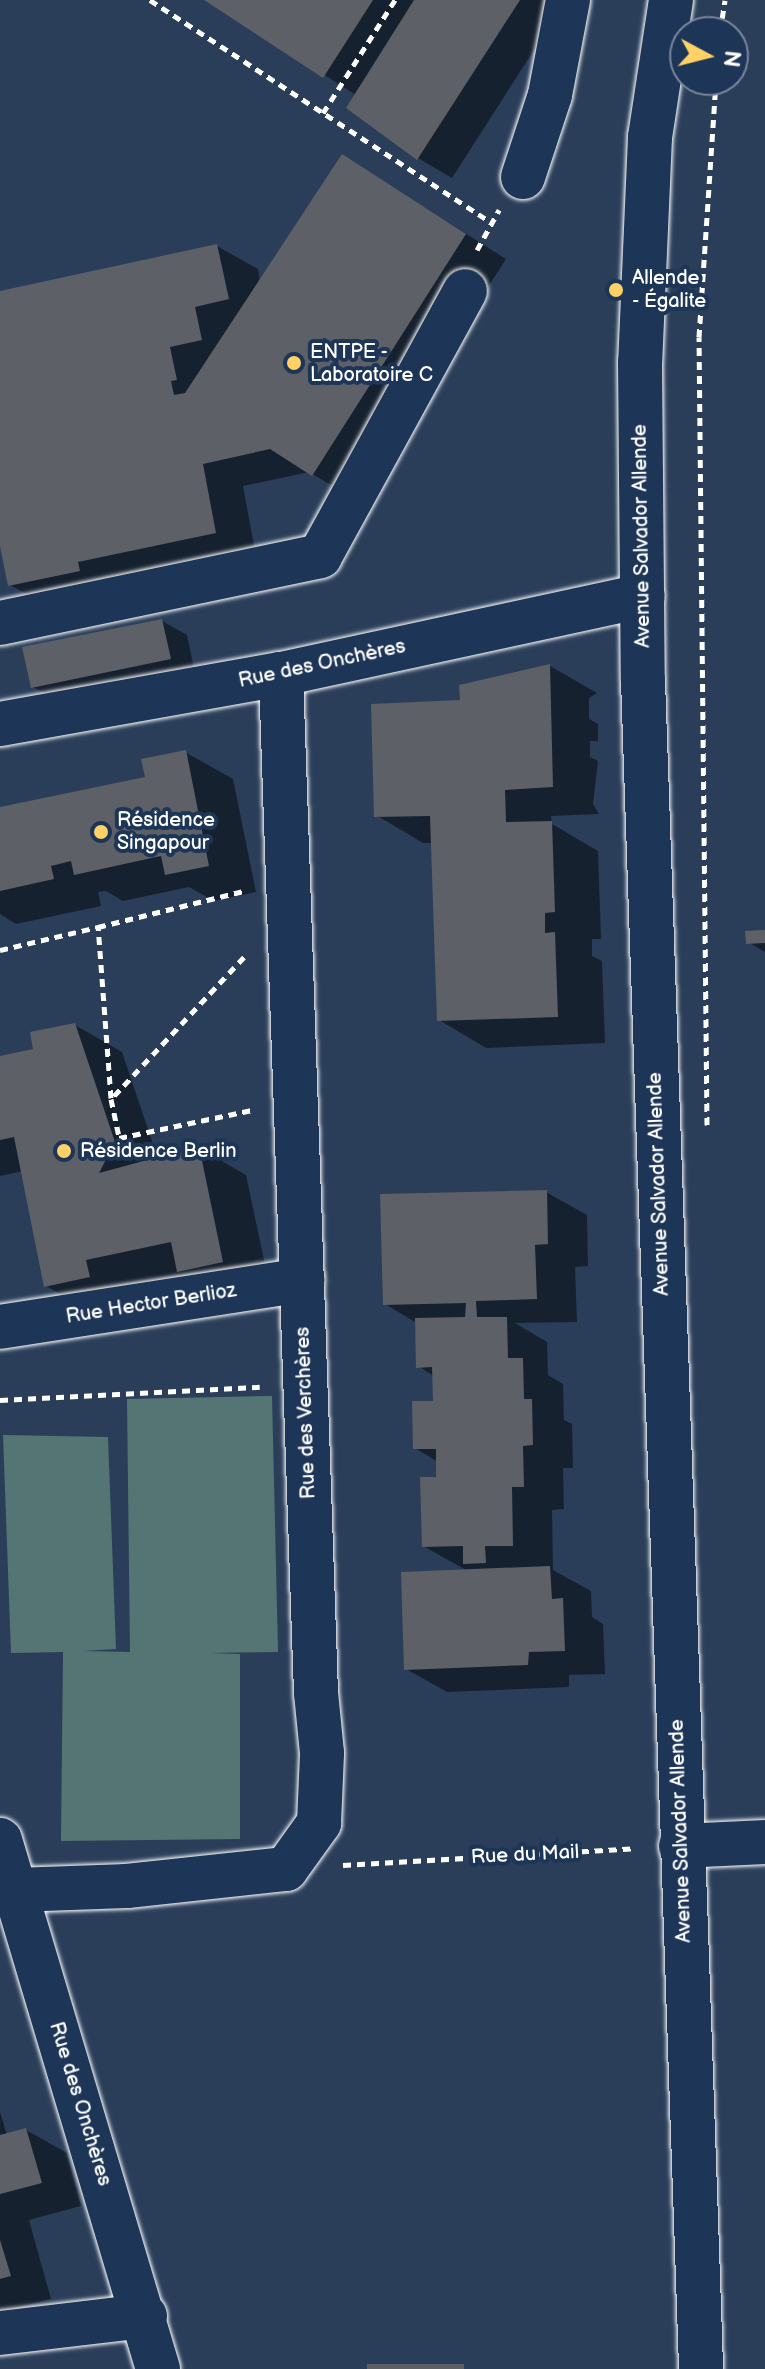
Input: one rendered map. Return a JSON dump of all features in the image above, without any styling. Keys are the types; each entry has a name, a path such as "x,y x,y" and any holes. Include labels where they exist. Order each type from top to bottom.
{"street":[{"path":"523,177 550,95 568,0"},
{"name":"Avenue Salvador Allende","path":"671,0 650,137 640,362 643,596 681,1846 701,2369"},
{"path":"0,623 320,556 465,291"},
{"name":"Rue des Onchères","path":"0,724 281,674 643,596"},
{"name":"Rue des Verchères","path":"281,674 316,1693 322,1753 319,1823 286,1869"},
{"name":"Rue Hector Berlioz","path":"0,1327 302,1280"},
{"name":"Rue des Onchères","path":"0,1840 145,2316 158,2369"},
{"path":"681,1846 765,1842"},
{"path":"15,1890 127,1886 286,1869"},
{"path":"0,2333 145,2316"}],"path":[{"path":"150,0 491,222"},
{"path":"323,113 395,0"},
{"path":"707,1130 699,337 715,96"},
{"path":"465,291 481,234 523,177"},
{"path":"0,950 98,927 288,895"},
{"path":"111,1099 288,895"},
{"path":"98,927 111,1099 119,1138 295,1101"},
{"path":"0,1400 305,1384"},
{"name":"Rue du Mail","path":"286,1869 681,1846"}],"green space":[{"path":"272,1396 278,1652 208,1653 240,1654 240,1839 61,1841 63,1652 11,1653 3,1435 108,1437 116,1649 83,1651 130,1652 127,1399"}],"building":[{"path":"204,0 373,0 323,78"},
{"path":"414,0 520,0 417,160 346,108"},
{"name":"ENTPE - Laboratoire C","path":"342,154 466,234 312,476 270,449 203,464 216,533 78,562 80,571 8,586 0,546 0,291 217,244 229,299 195,307 202,340 170,347 177,380 171,381 174,395 185,393"},
{"path":"162,619 171,659 31,688 22,647"},
{"path":"550,664 553,787 505,790 506,822 552,821 555,912 545,913 545,933 555,932 558,1017 437,1021 430,816 374,817 371,704 460,700 459,685"},
{"name":"Résidence Singapour","path":"186,750 209,866 165,875 161,856 74,875 71,861 51,866 54,879 0,891 0,807 145,777 141,759"},
{"path":"765,930 765,943 746,944 745,931"},
{"name":"Résidence Berlin","path":"75,1023 115,1142 99,1173 199,1146 223,1262 177,1272 171,1242 86,1260 90,1277 44,1287 14,1137 0,1140 0,1056 33,1049 30,1032"},
{"path":"547,1190 548,1244 535,1245 537,1299 476,1301 477,1317 507,1317 508,1358 523,1358 524,1399 532,1399 533,1445 523,1446 524,1487 512,1487 513,1546 485,1546 486,1563 463,1564 463,1546 422,1547 420,1477 436,1477 436,1449 413,1449 412,1401 433,1401 432,1367 416,1368 415,1318 465,1317 466,1303 383,1305 380,1194"},
{"path":"550,1566 552,1599 563,1598 565,1651 529,1652 528,1665 404,1670 401,1572"},
{"path":"26,2128 42,2183 0,2194 0,2135"},
{"path":"0,2240 11,2276 0,2279"},
{"path":"367,2364 464,2364 464,2369 367,2369"}],"place":[{"name":"Allende - Égalite","path":"616,290"},
{"name":"ENTPE - Laboratoire C","path":"294,363"},
{"name":"Résidence Singapour","path":"101,832"},
{"name":"Résidence Berlin","path":"64,1151"}]}
